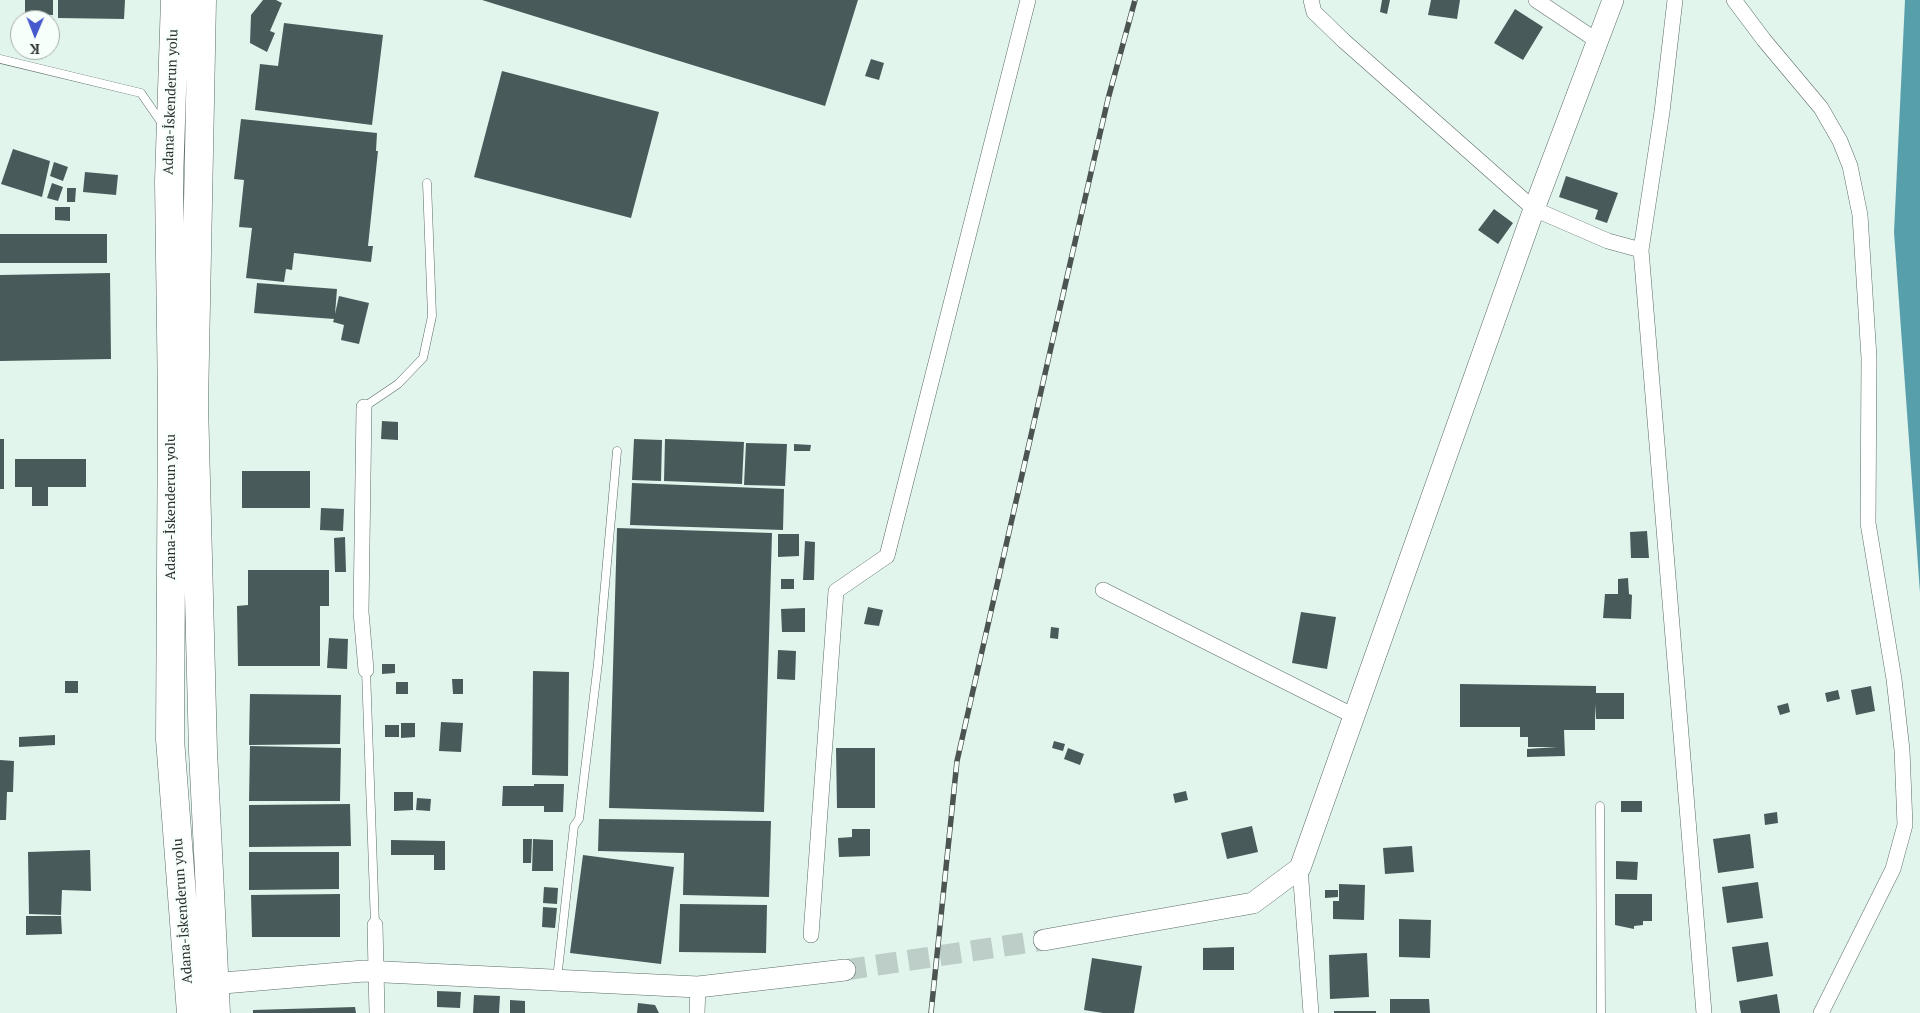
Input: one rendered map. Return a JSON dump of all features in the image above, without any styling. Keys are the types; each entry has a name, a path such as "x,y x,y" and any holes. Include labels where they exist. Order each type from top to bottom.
{"highway":[{"name":"Adana-İskenderun yolu","path":"175,0 169,181 172,403 170,739 201,985 191,1013"},
{"path":"202,0 194,404 203,751 201,985 216,1013"}],"street":[{"path":"811,934 836,591 887,556 1028,0"},
{"path":"1311,0 1314,12 1344,41 1534,208 1608,241 1641,250"},
{"path":"1536,0 1598,42"},
{"path":"1311,1013 1300,868 1534,208 1613,0"},
{"path":"1675,0 1662,112 1641,250 1704,1013"},
{"path":"1734,0 1764,40 1821,108 1840,141 1850,166 1860,215 1869,358 1868,523 1894,679 1902,750 1905,826 1893,869 1821,1013"},
{"path":"364,407 361,612 366,670"},
{"path":"1103,590 1354,716"},
{"path":"1044,940 1253,903 1300,868"},
{"path":"375,926 377,1013"},
{"path":"201,985 376,972 698,987 845,970"},
{"path":"697,1013 698,987"}],"lane":[{"path":"0,59 141,93 161,119 169,181"},
{"path":"364,407 398,384 423,358 432,316 427,183"},
{"path":"557,980 574,826 578,819 598,663 617,451"},
{"path":"366,670 375,926"},
{"path":"1600,806 1601,1013"}],"water":[{"path":"1905,0 1920,0 1920,593 1894,232"}],"building":[{"path":"25,0 53,0 53,10 25,10"},
{"path":"58,0 125,0 124,19 60,18 60,10 58,10"},
{"path":"263,0 276,0 282,3 270,31 275,33 267,52 250,43 251,15"},
{"path":"482,0 858,0 825,106"},
{"path":"1382,0 1390,0 1387,14 1380,12"},
{"path":"1431,0 1460,0 1457,19 1428,15"},
{"path":"1515,9 1543,27 1523,60 1494,43"},
{"path":"284,23 383,35 372,125 255,110 260,64 278,66"},
{"path":"871,59 884,63 879,80 865,76"},
{"path":"502,71 659,112 631,218 474,177"},
{"path":"241,119 377,133 376,151 378,151 368,246 373,246 371,262 294,253 292,270 286,269 284,282 246,278 252,228 239,227 244,180 234,179"},
{"path":"13,149 50,161 42,197 1,184"},
{"path":"54,162 68,167 63,181 50,176"},
{"path":"85,172 118,175 116,195 83,192"},
{"path":"1566,176 1618,193 1607,223 1595,219 1598,210 1559,197"},
{"path":"52,183 63,187 58,201 47,198"},
{"path":"67,188 76,188 75,202 67,202"},
{"path":"55,207 70,207 70,221 55,220"},
{"path":"1494,209 1513,223 1498,244 1478,230"},
{"path":"0,234 107,234 107,263 0,263"},
{"path":"110,273 111,359 0,361 0,275"},
{"path":"257,283 337,289 335,314 339,296 369,303 359,344 341,340 344,325 333,322 334,319 254,313"},
{"path":"382,421 398,422 398,440 381,439"},
{"path":"0,439 4,439 4,489 0,489"},
{"path":"634,439 662,440 661,481 632,480"},
{"path":"665,439 744,442 742,484 664,481"},
{"path":"746,443 787,444 785,486 744,485"},
{"path":"794,444 811,445 810,451 794,451"},
{"path":"15,459 86,459 86,487 48,487 48,506 32,506 32,487 15,487"},
{"path":"242,471 310,471 310,508 242,508"},
{"path":"632,483 784,489 783,530 630,525"},
{"path":"321,508 344,509 343,531 320,530"},
{"path":"617,528 772,533 764,812 609,808"},
{"path":"1647,531 1649,558 1631,558 1630,532"},
{"path":"778,534 799,534 799,556 778,557"},
{"path":"345,537 346,572 335,572 334,538"},
{"path":"805,541 815,542 814,580 803,580"},
{"path":"248,570 329,570 329,606 320,606 320,666 238,666 237,606 248,605"},
{"path":"1628,578 1629,594 1632,595 1631,619 1603,618 1605,594 1618,594 1618,579"},
{"path":"781,579 794,579 794,589 781,589"},
{"path":"868,607 883,610 879,626 864,624"},
{"path":"805,608 805,632 782,632 781,609"},
{"path":"1301,612 1336,617 1327,669 1292,663"},
{"path":"1051,627 1059,628 1058,639 1050,638"},
{"path":"329,638 348,639 347,669 327,668"},
{"path":"778,650 796,651 795,680 777,679"},
{"path":"382,664 395,664 395,673 382,674"},
{"path":"533,671 569,672 568,776 532,775"},
{"path":"452,679 463,679 463,694 453,694"},
{"path":"65,681 78,681 78,693 65,693"},
{"path":"396,682 408,682 408,694 396,694"},
{"path":"1460,684 1596,686 1596,693 1624,693 1624,719 1596,719 1595,704 1595,730 1564,730 1565,756 1527,757 1527,749 1557,747 1528,747 1528,737 1520,737 1520,727 1460,727"},
{"path":"1871,686 1875,711 1856,715 1851,690"},
{"path":"1838,690 1840,699 1827,702 1825,693"},
{"path":"250,694 341,695 340,744 249,745"},
{"path":"1788,703 1790,712 1780,715 1777,706"},
{"path":"441,722 463,723 461,752 439,751"},
{"path":"401,723 415,723 415,737 401,738"},
{"path":"385,725 399,725 399,737 385,737"},
{"path":"55,735 55,745 19,747 19,737"},
{"path":"1054,741 1065,744 1063,751 1052,748"},
{"path":"250,746 341,748 340,801 249,801"},
{"path":"836,748 875,748 875,808 837,808"},
{"path":"1068,748 1084,754 1080,765 1064,759"},
{"path":"0,760 14,761 13,792 7,792 6,820 0,820"},
{"path":"534,784 564,784 563,812 544,812 544,806 502,806 503,786 534,786"},
{"path":"1186,791 1188,800 1175,803 1173,794"},
{"path":"394,792 413,792 413,810 394,811"},
{"path":"417,798 431,799 430,811 416,810"},
{"path":"1621,801 1642,801 1642,812 1621,812"},
{"path":"350,804 351,846 249,847 249,805"},
{"path":"1777,812 1778,823 1765,825 1764,814"},
{"path":"599,819 771,821 769,897 683,895 684,853 598,851"},
{"path":"1252,826 1258,852 1227,859 1221,833"},
{"path":"852,829 870,829 870,856 839,857 838,838 852,837"},
{"path":"1750,834 1754,868 1718,873 1713,839"},
{"path":"523,839 532,839 531,863 523,863"},
{"path":"533,839 553,840 553,871 532,871"},
{"path":"391,840 445,841 445,870 434,870 434,855 391,855"},
{"path":"1412,846 1414,872 1385,874 1383,848"},
{"path":"90,850 91,891 62,890 61,915 29,914 28,852"},
{"path":"249,852 339,852 339,889 249,890"},
{"path":"583,855 674,867 661,964 570,953"},
{"path":"1616,861 1638,862 1637,880 1616,879"},
{"path":"1758,882 1763,918 1727,923 1722,887"},
{"path":"1339,884 1365,885 1364,920 1333,919 1333,901 1339,901"},
{"path":"544,887 558,888 557,904 543,903"},
{"path":"1325,890 1338,890 1338,897 1325,898"},
{"path":"340,894 340,937 252,937 251,895"},
{"path":"1615,894 1652,894 1652,921 1643,921 1643,925 1634,926 1634,929 1615,925"},
{"path":"680,904 767,905 766,953 679,952"},
{"path":"543,907 557,908 555,928 542,927"},
{"path":"26,916 61,916 62,934 26,935"},
{"path":"1399,919 1431,920 1430,958 1399,957"},
{"path":"1768,942 1773,976 1737,982 1732,947"},
{"path":"1234,947 1234,970 1203,970 1203,948"},
{"path":"1367,953 1369,997 1330,999 1329,955"},
{"path":"1092,958 1142,966 1134,1013 1103,1013 1084,1010"},
{"path":"437,991 461,992 460,1008 437,1007"},
{"path":"1777,994 1780,1013 1741,1013 1739,1001"},
{"path":"474,995 500,996 499,1013 473,1013"},
{"path":"1390,999 1429,999 1430,1013 1390,1013"},
{"path":"510,1000 525,1001 525,1013 510,1013"},
{"path":"638,1003 655,1005 659,1013 637,1013"},
{"path":"355,1007 356,1013 253,1013 253,1010"},
{"path":"1334,1011 1376,1011 1376,1013 1334,1013"}],"tunnel":[{"path":"845,970 1044,940"}],"railway":[{"path":"931,1013 957,761 1108,99 1135,0"}]}
